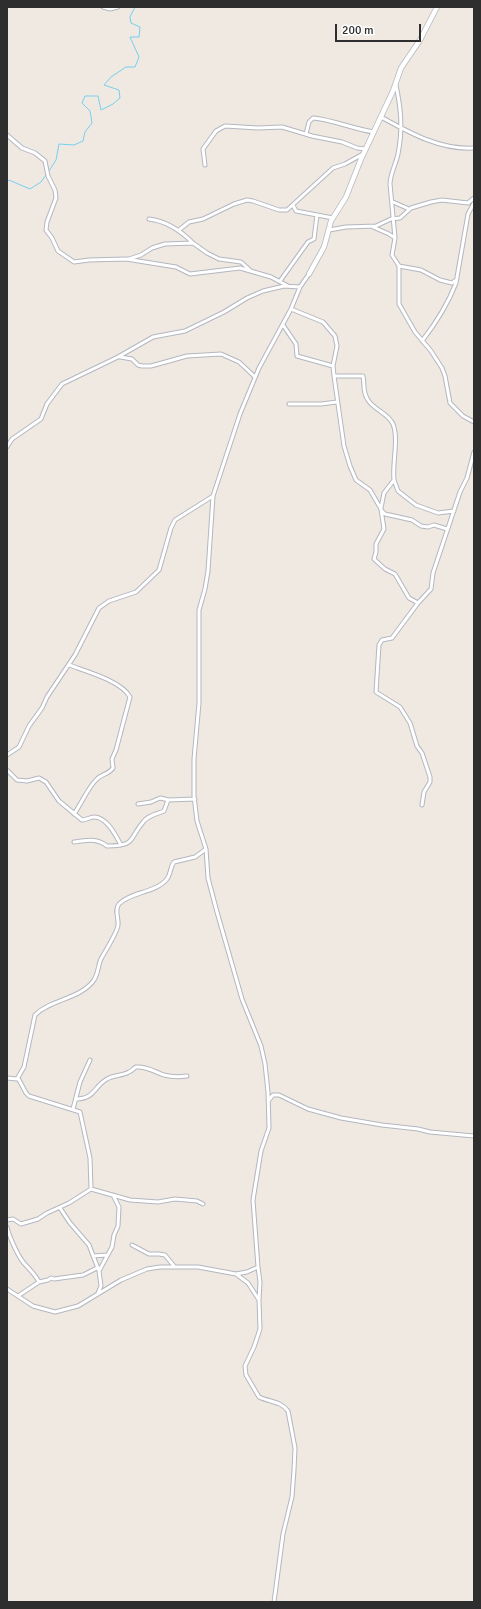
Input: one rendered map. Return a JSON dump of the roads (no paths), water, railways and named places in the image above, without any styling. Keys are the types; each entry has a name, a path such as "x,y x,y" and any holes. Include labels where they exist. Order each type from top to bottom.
{"street":[{"path":"104,7 110,9 118,7"},
{"path":"274,1602 283,1534 292,1497 295,1453 288,1411 281,1404 259,1397 246,1375 245,1366 254,1347 260,1329 260,1282 253,1200 261,1151 268,1128 268,1100 263,1052 242,999 230,958 208,878 206,849 198,828 195,798 194,759 199,708 199,610 208,571 213,496 240,414 265,355 283,325 300,287 324,247 333,218 343,204 402,66 420,40 436,7"},
{"path":"396,83 402,128 397,158 390,181 395,238 392,257 398,266 399,304 412,328 435,356 445,374 450,403 463,416 474,422"},
{"path":"381,117 438,144 459,148 474,148"},
{"path":"306,134 309,122 313,118 374,132"},
{"path":"205,165 203,149 212,134 223,126 258,128 279,126 342,142 365,152"},
{"path":"7,135 22,148 35,153 45,161 48,176 55,190 56,198 47,222 46,230 52,238 58,251 72,261 77,262 118,258 176,267 189,274 228,271 239,268 271,277 288,286"},
{"path":"179,230 187,223 203,219 242,201 253,201 268,207 288,210 333,168 345,164 365,152"},
{"path":"329,230 346,227 372,227 400,218 409,209 431,202 441,200 468,203 474,198"},
{"path":"393,202 409,209"},
{"path":"422,341 433,328 450,300 456,280 468,214 474,202"},
{"path":"293,205 296,211 333,218"},
{"path":"280,281 308,242 314,240 317,215"},
{"path":"149,219 166,223 179,230 193,243 219,259 241,262 251,271"},
{"path":"372,227 395,238"},
{"path":"129,260 152,248 165,244 193,243"},
{"path":"398,266 421,270 444,282 452,283 456,280"},
{"path":"7,447 15,436 41,419 47,404 62,384 118,357 153,337 185,331 224,312 254,294 269,289 288,286 300,287"},
{"path":"291,309 320,320 327,326 336,338 337,344 333,366 337,402 345,450 355,478 370,490 381,510 385,514 412,520 421,526 428,527 434,525 447,530"},
{"path":"283,325 296,344 296,356 333,366"},
{"path":"118,357 129,358 142,366 151,366 187,356 222,354 239,362 255,377"},
{"path":"334,376 363,376 363,390 368,400 392,422 395,448 393,469 394,480 398,491 416,505 438,513 454,511"},
{"path":"289,404 321,404 337,402"},
{"path":"422,805 424,792 430,782 430,777 422,752 417,746 410,723 400,707 378,695 375,690 380,642 392,638 418,603 431,589 433,573 447,530 467,478 474,452"},
{"path":"394,480 384,493 381,510 384,529 376,544 374,559 385,569 395,574 409,598 418,603"},
{"path":"7,755 19,747 29,726 42,708 47,696 69,665 99,608 109,601 136,592 156,574 159,570 171,528 175,520 213,496"},
{"path":"69,665 115,683 127,692 130,697 116,750 112,759 112,770 96,780 82,804 74,814"},
{"path":"7,770 17,780 27,781 39,778 46,782 58,801 82,820 93,817 102,820 113,832 121,845"},
{"path":"138,804 151,802 160,798 168,800 195,798"},
{"path":"74,842 93,840 103,842 108,846 128,844 147,819 164,811 168,800"},
{"path":"18,1078 24,1068 34,1016 47,1007 85,989 93,981 100,966 101,958 106,953 109,942 117,929 117,910 119,904 126,899 150,890 165,881 174,862 195,857 206,849"},
{"path":"74,1109 82,1078 90,1060"},
{"path":"76,1099 91,1096 97,1086 107,1079 130,1072 136,1067 152,1069 165,1076 187,1076"},
{"path":"7,1078 18,1078"},
{"path":"18,1078 29,1096 80,1112 91,1166 91,1189"},
{"path":"268,1100 273,1095 280,1095 308,1109 341,1118 430,1132 474,1136"},
{"path":"7,1220 13,1219 21,1224 30,1223 60,1208 91,1189 128,1199 162,1202 173,1199 197,1201 203,1204"},
{"path":"99,1271 102,1268 113,1244 120,1212 119,1205 113,1195"},
{"path":"60,1208 83,1240 88,1243 99,1271 101,1286 98,1293"},
{"path":"7,1226 9,1236 22,1260 39,1282"},
{"path":"132,1245 141,1248 149,1254 165,1255 174,1266"},
{"path":"93,1256 107,1255"},
{"path":"7,1289 32,1306 54,1312 78,1306 121,1280 141,1271 174,1266 206,1268 236,1274 248,1272 258,1267"},
{"path":"18,1296 39,1282 51,1278 54,1279 83,1275 97,1268"},
{"path":"236,1274 248,1283 259,1300"}],"waterway":[{"path":"49,171 56,160 59,144 74,145 83,141 85,132 92,123 90,111 82,103 85,96 98,96 101,110 113,104 120,98 119,90 104,85 111,77 126,67 135,67 139,57 130,37 139,37 140,27 131,23 130,17 135,7"},
{"path":"7,182 9,180 30,189 41,182 46,175"}]}
